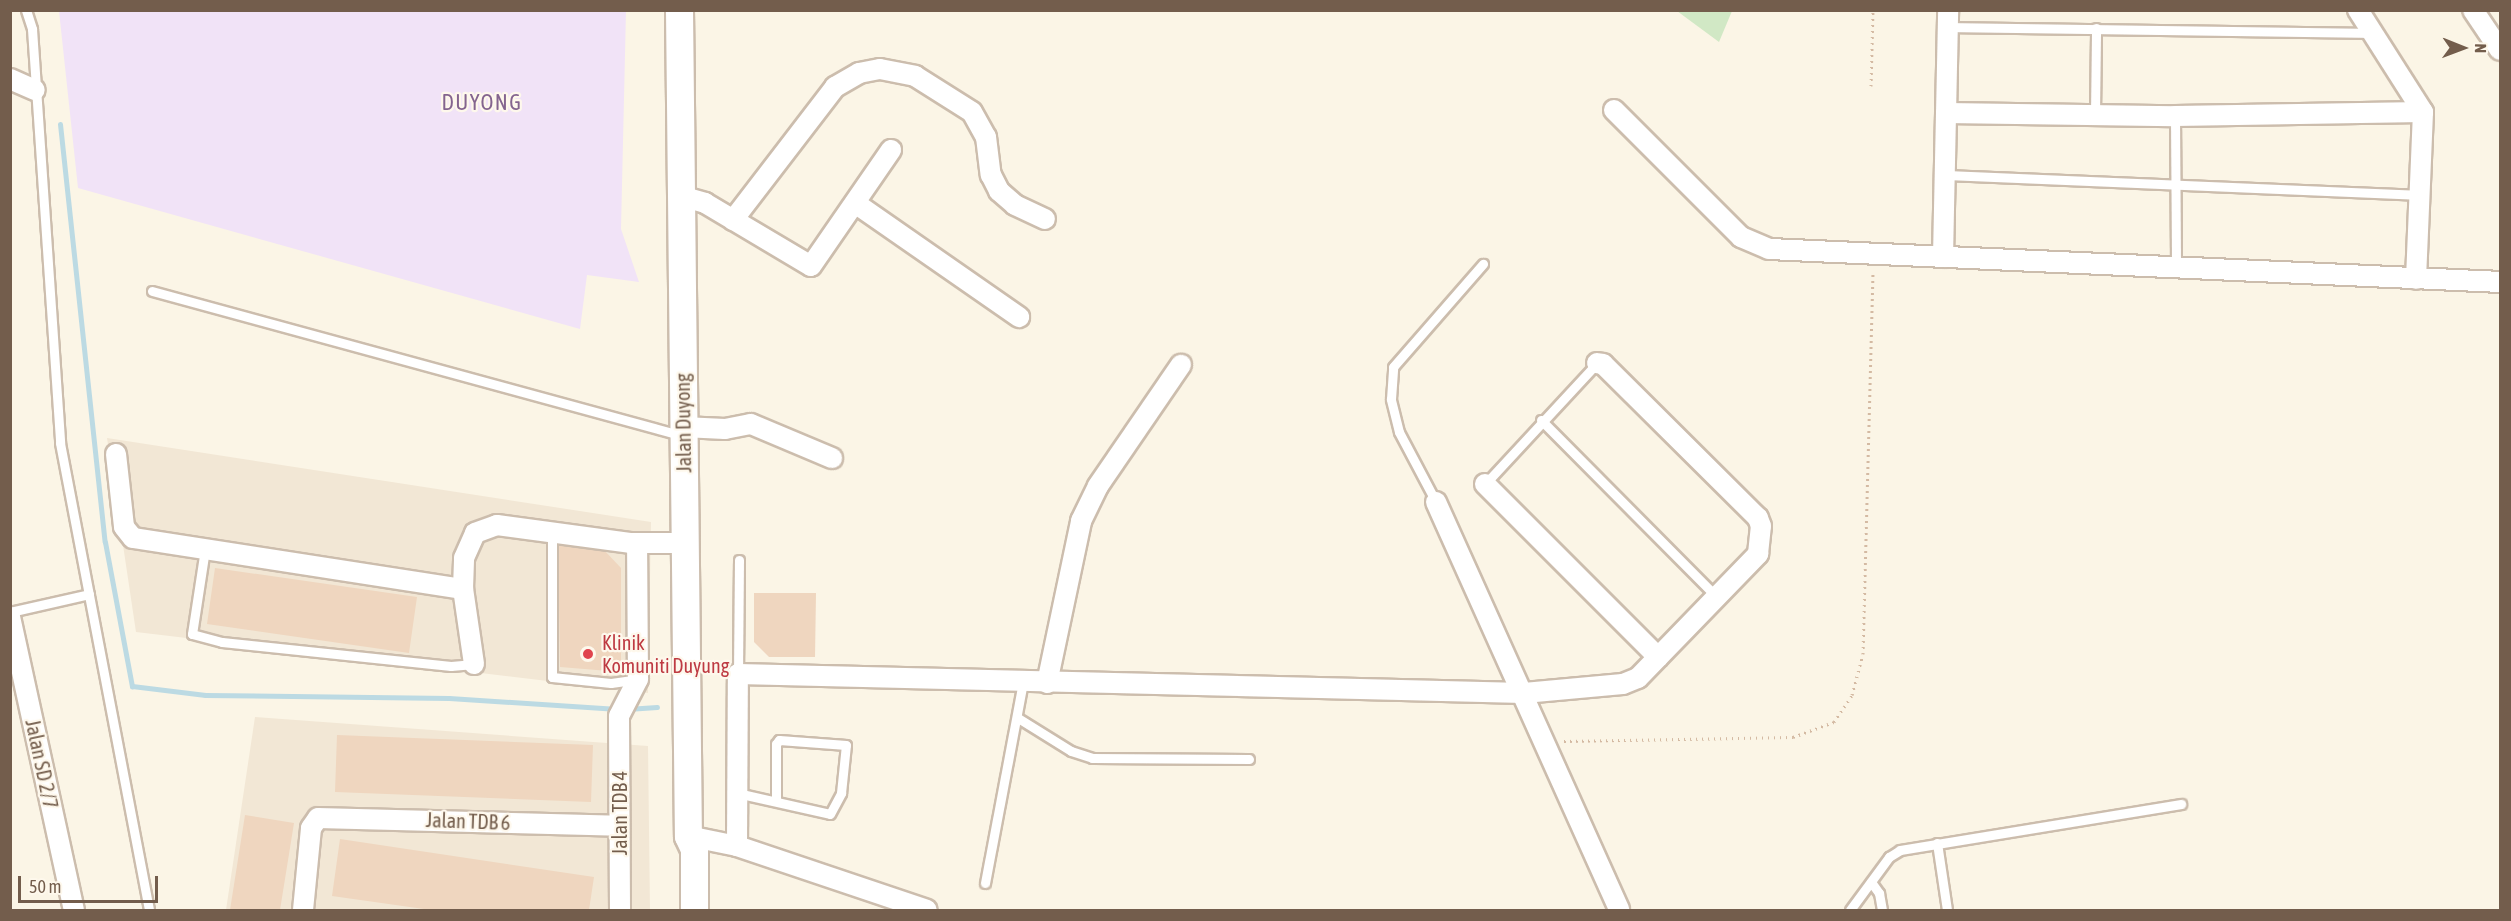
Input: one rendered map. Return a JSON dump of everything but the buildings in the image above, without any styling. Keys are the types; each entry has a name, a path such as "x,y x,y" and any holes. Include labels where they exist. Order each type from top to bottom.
{"main road":[{"name":"Jalan Duyong","path":"679,10 688,836 694,849 694,910"},
{"name":"Jalan Duyong","path":"679,910 678,847 688,836"}],"street":[{"path":"2358,10 2375,33 2423,112 2416,279"},
{"path":"2473,10 2500,50"},
{"path":"1943,257 1948,19"},
{"path":"733,220 835,87 860,73 880,69 915,76 972,112 986,137 991,175 999,191 1015,205 1045,219"},
{"path":"10,79 34,90"},
{"path":"1614,110 1741,237 1769,249 2176,265 2500,282"},
{"path":"1946,113 2175,116 2423,112"},
{"path":"681,196 705,203 811,266 891,150"},
{"path":"855,203 1019,317"},
{"path":"737,846 738,674 1527,700 1623,684 1638,678 1758,554 1758,518 1603,364 1597,363"},
{"path":"1047,683 1081,521 1098,486 1181,365"},
{"path":"683,431 725,429 751,424 832,458"},
{"path":"116,454 128,534 133,538 463,589"},
{"path":"1485,484 1658,657"},
{"path":"1436,502 1544,737 1619,910"},
{"path":"474,664 463,589 464,558 475,532 497,525 637,543 684,543"},
{"path":"637,543 638,680"},
{"name":"Jalan SD 2/7","path":"10,617 18,689 74,910"},
{"name":"Jalan TDB 4","path":"620,910 618,826 623,709 638,680"},
{"name":"Jalan TDB 6","path":"303,910 311,828 318,818 618,826"},
{"path":"688,836 737,846 927,910"}],"lane":[{"path":"26,10 32,29 34,90 60,443 149,910"},
{"path":"1948,19 2096,28 2375,33"},
{"path":"2095,115 2096,28"},
{"path":"2175,116 2176,265"},
{"path":"1945,175 2418,195"},
{"path":"1436,502 1399,432 1391,399 1393,367 1483,264"},
{"path":"152,291 683,431"},
{"path":"1485,484 1541,420 1597,363"},
{"path":"1541,420 1717,597"},
{"path":"552,532 552,677 611,683 638,680"},
{"path":"206,549 192,634 222,642 451,666 474,664"},
{"path":"738,674 739,560"},
{"path":"10,612 89,594"},
{"path":"986,884 1023,682"},
{"path":"1018,718 1071,751 1092,758 1249,759"},
{"path":"737,793 830,814 841,793 848,749 843,742 779,741 776,744 776,800"},
{"path":"1850,910 1893,853 1937,843 2181,804"},
{"path":"1937,843 1947,910"},
{"path":"1870,882 1879,892 1882,910"}],"path":[{"path":"1870,86 1873,10"},
{"path":"1544,737 1793,737 1834,722 1852,695 1863,654 1868,254"}],"shaded area":[{"path":"59,11 626,11 621,229 639,282 587,275 580,329 78,188"},
{"path":"107,438 651,522 648,693 136,632"},
{"path":"255,717 648,746 650,910 226,910"}],"green space":[{"path":"1677,11 1732,11 1719,42"}],"waterway":[{"path":"60,124 105,542 132,686 205,695 449,698 618,709"},
{"path":"627,709 657,707"}],"place":[{"name":"Klinik Komuniti Duyung","path":"588,654"}],"district":[{"name":"DUYONG","path":"482,103"}]}
